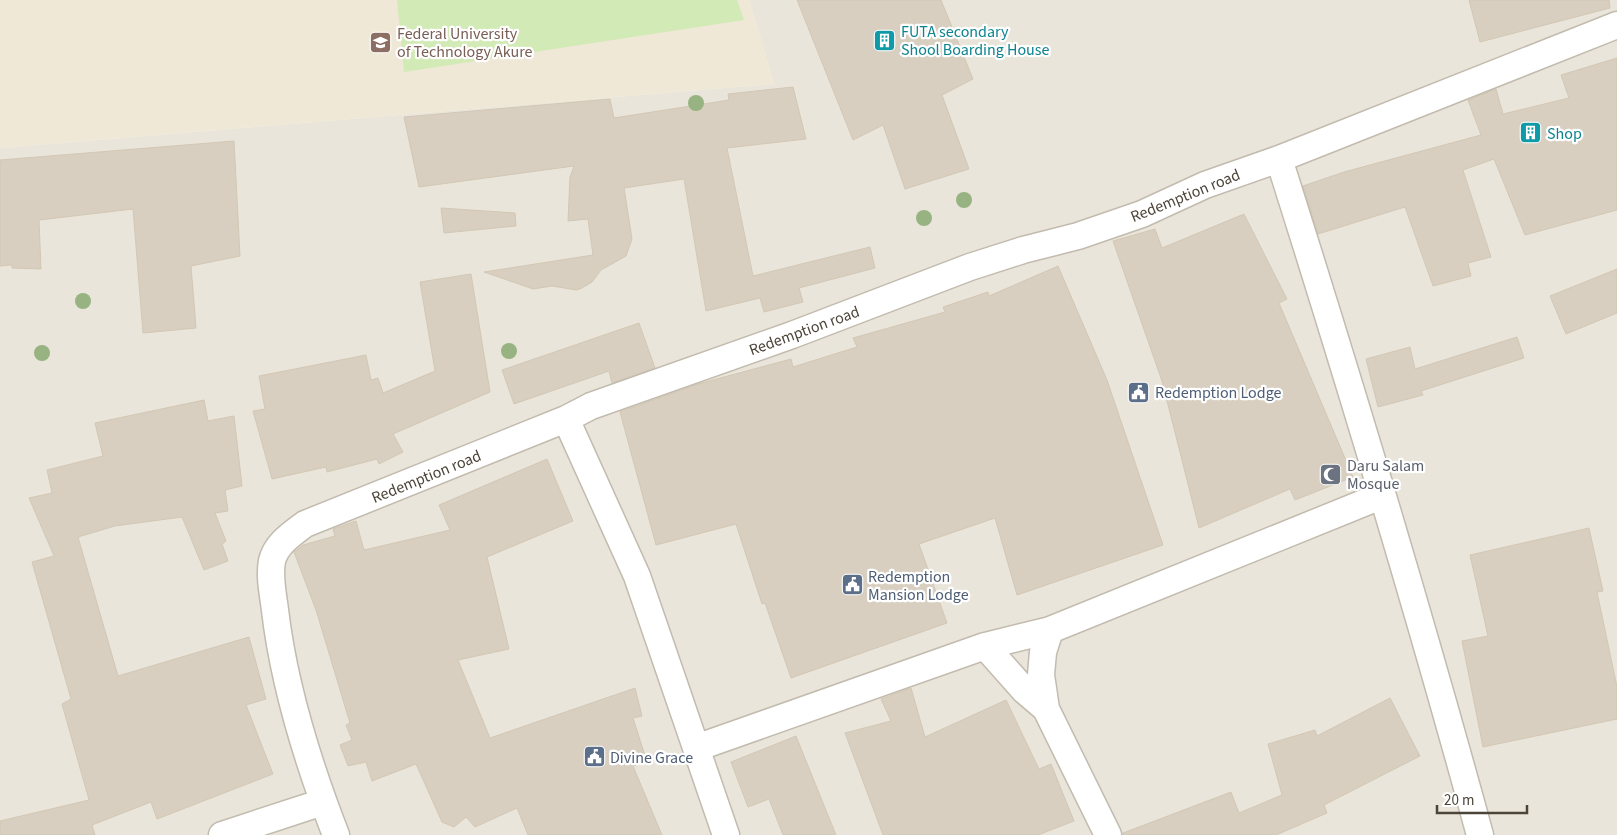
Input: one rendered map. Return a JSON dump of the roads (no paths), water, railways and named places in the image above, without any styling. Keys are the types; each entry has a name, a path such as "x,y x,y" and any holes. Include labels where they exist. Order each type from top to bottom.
{"street":[{"name":"Redemption road","path":"336,835 323,802 303,739 280,652 271,577 272,559 280,545 305,524 566,420 591,406 792,335 970,267 1023,250 1078,236 1142,214 1205,184 1279,159 1617,25"},
{"path":"1279,159 1340,351 1381,496 1428,642 1480,835"},
{"path":"566,420 637,576 726,835"},
{"path":"696,748 985,646 1050,630 1381,496"},
{"path":"1050,630 1043,652 1041,675 1046,710 1108,835"},
{"path":"985,646 1025,691 1046,710"},
{"path":"222,835 323,802"}],"place":[{"name":"FUTA secondary Shool Boarding House","path":"885,40"},
{"name":"Federal University of Technology Akure","path":"381,42"},
{"name":"Shop","path":"1531,133"},
{"name":"Redemption Lodge","path":"1139,392"},
{"name":"Daru Salam Mosque","path":"1331,474"},
{"name":"Redemption Mansion Lodge","path":"852,585"},
{"name":"Divine Grace","path":"594,757"}]}
